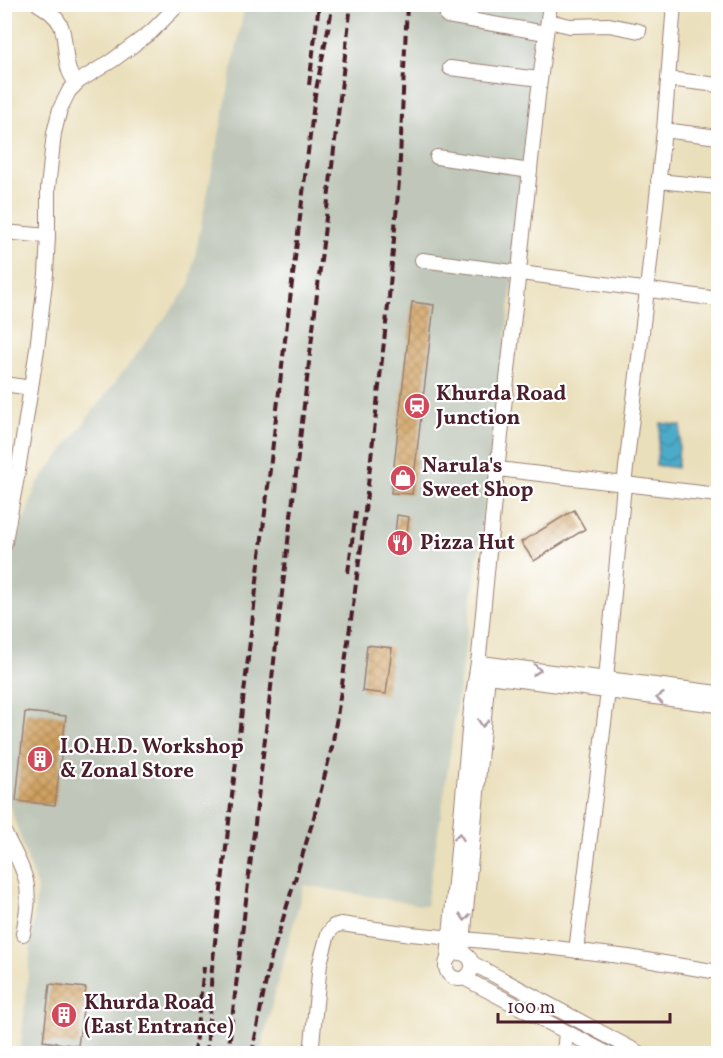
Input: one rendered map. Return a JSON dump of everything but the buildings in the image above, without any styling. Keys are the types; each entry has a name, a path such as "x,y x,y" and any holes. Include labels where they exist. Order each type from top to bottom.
{"street":[{"path":"38,4 49,11 62,29 68,70 76,84"},
{"path":"4,546 11,476 31,388 46,274 48,188 54,133 60,109 69,91 76,84 151,32 179,4"},
{"path":"472,963 471,972 464,978 456,979 448,974 445,966 456,938 470,720 483,670 498,470 550,4"},
{"path":"576,951 607,685 624,485 664,130 674,4"},
{"path":"447,16 547,27 609,25 639,31"},
{"path":"450,68 540,78"},
{"path":"668,79 718,85"},
{"path":"664,130 718,137"},
{"path":"437,157 530,171"},
{"path":"658,181 718,187"},
{"path":"4,232 48,236"},
{"path":"422,260 718,299"},
{"path":"4,384 31,388"},
{"path":"498,470 718,495"},
{"path":"483,670 607,685 718,693"},
{"path":"607,685 718,705"},
{"path":"4,832 27,882 23,933"},
{"path":"311,1053 320,963 328,934 334,926 341,924 411,934 628,957 718,972"},
{"path":"456,938 462,953"},
{"path":"448,958 455,953 462,953 468,956 472,963 640,1053"},
{"path":"464,978 608,1053"},
{"path":"564,1053 566,1032"}],"shaded area":[{"name":"Khurda Road Junction","path":"245,5 545,5 490,471 443,803 426,906 304,885 260,1053 20,1053 37,888 5,791 4,575 37,484 189,286"}],"water":[{"path":"661,423 681,426 677,468 656,465"}],"railway":[{"path":"309,85 319,4"},
{"path":"207,1054 212,968 285,340 315,95 333,4"},
{"path":"228,1054 351,4"},
{"path":"252,1054 269,965 314,817 332,747 342,685 361,547 389,297 399,181 407,4"},
{"path":"348,573 356,511"},
{"path":"194,1054 204,967"}],"place":[{"name":"Khurda Road Junction","path":"417,406"},
{"name":"Narula's Sweet Shop","path":"403,478"},
{"name":"Pizza Hut","path":"400,543"},
{"name":"I.O.H.D. Workshop & Zonal Store","path":"40,759"},
{"name":"Khurda Road (East Entrance)","path":"64,1015"}]}
